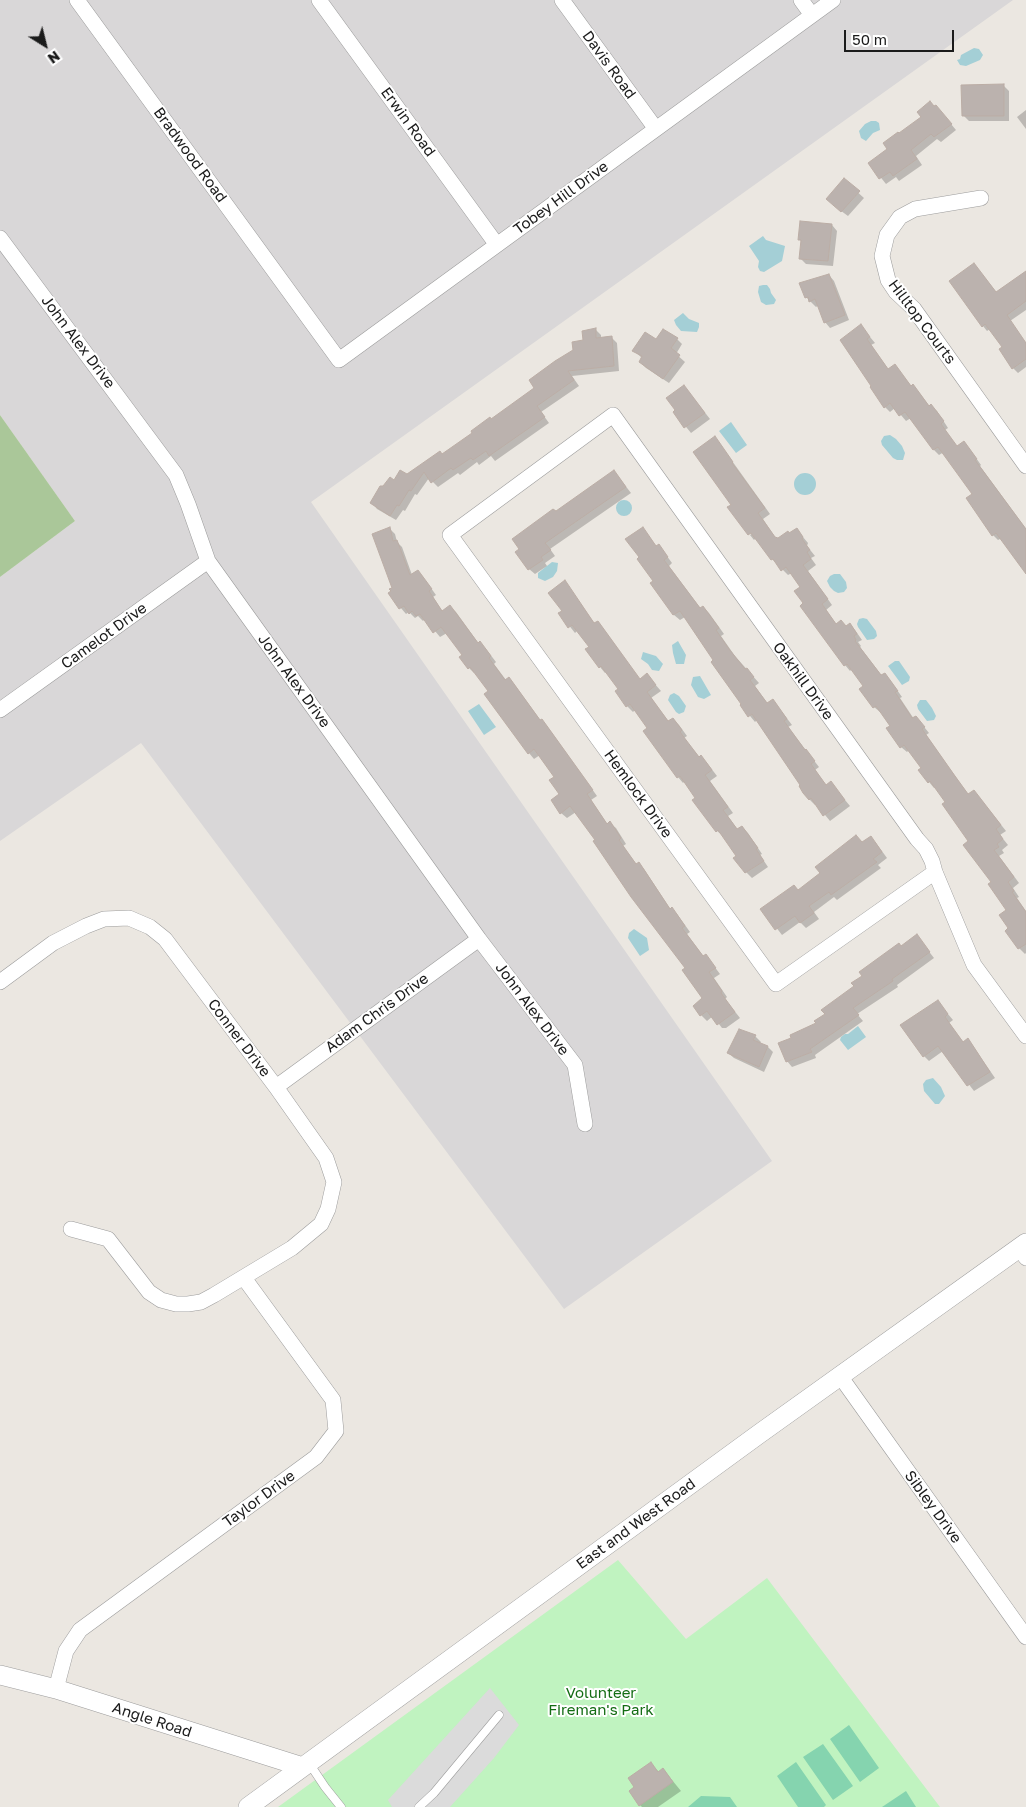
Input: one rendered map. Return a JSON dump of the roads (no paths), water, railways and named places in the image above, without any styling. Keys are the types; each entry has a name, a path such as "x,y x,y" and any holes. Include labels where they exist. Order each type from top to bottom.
{"street":[{"name":"Bradwood Road","path":"77,0 303,310"},
{"name":"Erwin Road","path":"318,0 497,245"},
{"name":"Davis Road","path":"562,0 656,129"},
{"path":"801,0 812,15"},
{"name":"Tobey Hill Drive","path":"303,310 339,360 833,0"},
{"name":"Hilltop Courts","path":"981,198 915,209 900,216 887,235 882,256 888,280 896,292 914,309 1026,466"},
{"name":"John Alex Drive","path":"0,238 176,475 208,561 479,939 575,1064 585,1124"},
{"name":"Oakhill Drive","path":"536,470 613,415 926,849 974,965 1026,1036"},
{"name":"Hemlock Drive","path":"536,470 450,535 776,984 935,872"},
{"name":"Camelot Drive","path":"0,710 208,561"},
{"name":"Conner Drive","path":"0,982 53,944 86,926 104,919 129,918 150,927 165,939 276,1087 326,1158 334,1182 328,1209 321,1224 292,1248 201,1302 176,1304 161,1300 149,1292 108,1239 71,1230"},
{"name":"Adam Chris Drive","path":"276,1087 479,939"},
{"name":"East and West Road","path":"248,1807 840,1376 1024,1250"},
{"name":"Taylor Drive","path":"56,1689 66,1651 80,1630 316,1457 336,1431 333,1400 244,1278"},
{"name":"Sibley Drive","path":"840,1376 1026,1636"},
{"name":"Angle Road","path":"0,1675 56,1689 306,1765"}],"lane":[{"path":"419,1807 434,1793 499,1715"},
{"path":"306,1765 341,1807"}],"water":[{"path":"974,48 979,49 983,55 980,60 966,66 960,65 957,60 960,59 961,55"},
{"path":"871,121 879,123 880,130 873,133 866,141 861,138 859,131 865,124"},
{"path":"763,236 766,240 785,246 782,261 764,272 760,271 758,267 759,261 749,246"},
{"path":"767,285 770,289 776,300 774,304 766,305 761,302 758,292 759,286"},
{"path":"683,313 689,319 699,323 697,332 681,331 676,325 674,320"},
{"path":"731,422 747,445 736,453 719,431"},
{"path":"890,435 902,446 905,453 903,460 893,458 882,445 881,441 884,436"},
{"path":"805,473 813,476 816,484 813,492 805,495 797,492 794,484 797,476"},
{"path":"621,500 627,500 632,505 630,514 621,516 616,511 616,505"},
{"path":"552,562 558,563 557,571 553,577 545,581 538,578 538,573"},
{"path":"834,574 840,574 846,582 847,588 844,592 838,593 830,587 827,581"},
{"path":"859,619 867,619 876,631 877,636 874,639 867,640 858,627"},
{"path":"678,641 686,655 684,664 676,664 673,653 672,645"},
{"path":"643,652 656,656 663,664 659,671 652,670 641,659"},
{"path":"895,661 899,661 910,677 909,681 902,685 888,666"},
{"path":"700,676 711,695 704,699 698,697 691,685 693,677"},
{"path":"674,693 679,696 686,706 684,712 679,714 668,700 670,695"},
{"path":"920,700 926,700 932,708 936,716 934,720 927,721 918,709 917,705"},
{"path":"479,704 496,727 484,735 468,711"},
{"path":"634,929 647,938 649,950 640,956 628,938 629,933"},
{"path":"858,1026 866,1037 848,1050 840,1040 841,1037"},
{"path":"933,1078 941,1087 945,1096 939,1104 935,1104 924,1091 923,1084 926,1080"}],"park label":[{"name":"Volunteer Fireman's Park","path":"601,1702"}]}
